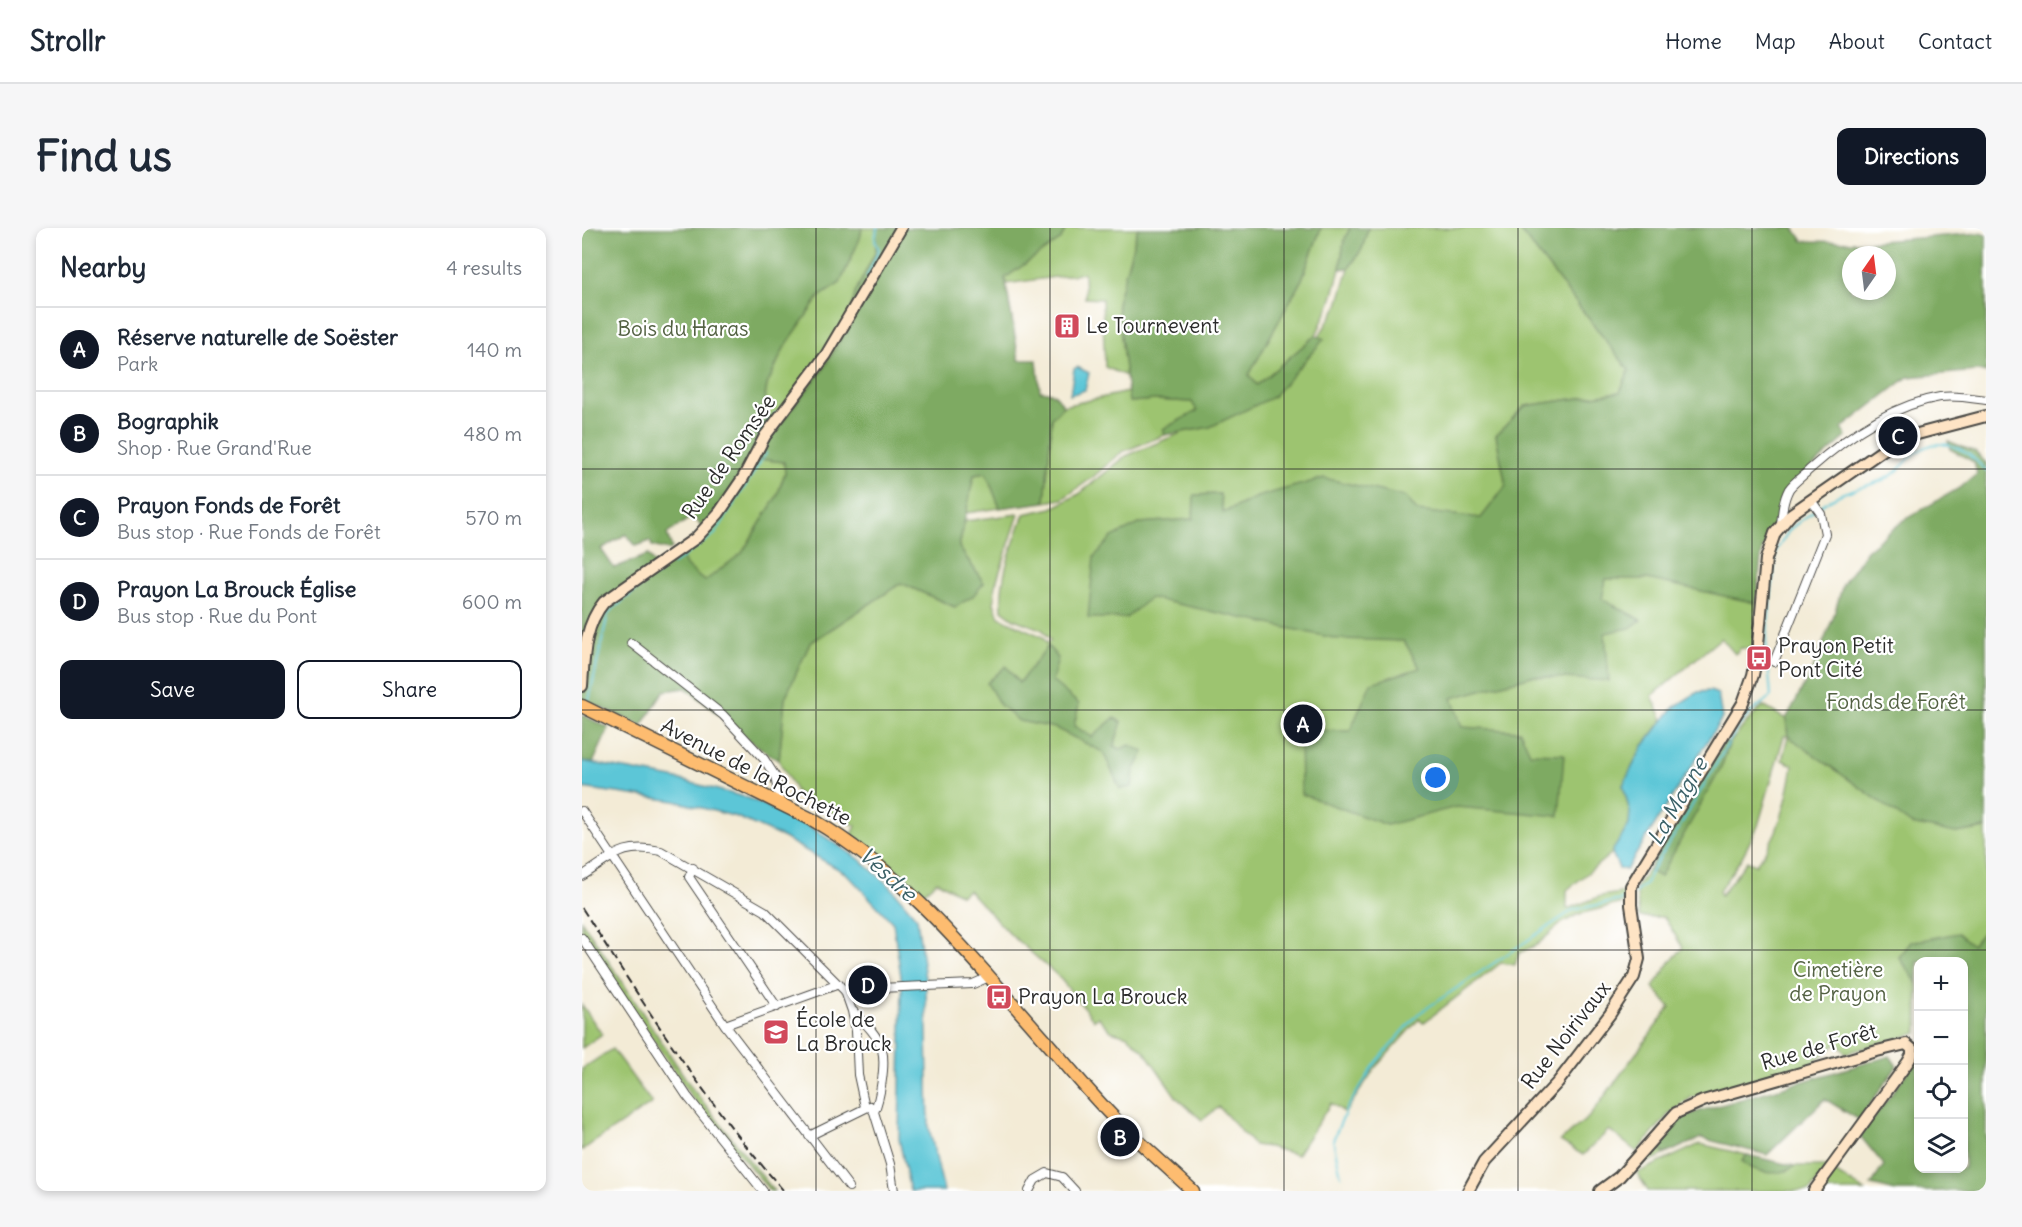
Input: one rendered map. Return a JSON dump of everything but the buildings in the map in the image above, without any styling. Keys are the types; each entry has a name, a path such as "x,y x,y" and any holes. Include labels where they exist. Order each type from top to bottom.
{"main road":[{"name":"Avenue de la Rochette","path":"582,706 780,803 847,840 903,886 951,934 1115,1119 1193,1191"}],"street":[{"name":"Rue de Romsée","path":"582,686 586,643 595,612 604,602 696,538 719,513 743,478 765,436 826,355 901,228"},
{"path":"1781,525 1782,509 1790,489 1828,453 1849,438 1891,414 1939,398 1956,396 1986,400"},
{"name":"Rue Noirivaux","path":"1468,1191 1484,1162 1558,1082 1610,1014 1634,977 1639,958 1631,894 1633,881 1743,703 1757,655 1766,559 1775,533 1791,514 1813,502 1883,450 1906,437 1986,416"},
{"path":"1774,662 1825,534 1821,514 1813,502"},
{"path":"631,643 723,715 764,759 775,776 780,803"},
{"path":"582,811 724,1025 849,1187"},
{"path":"582,876 621,850 645,848 661,851 765,911 845,991 856,1031 858,1076 865,1107"},
{"path":"693,868 689,877 777,1007"},
{"path":"582,938 687,1096 764,1191"},
{"path":"845,991 974,984 989,977"},
{"path":"724,1025 839,984"},
{"path":"852,1011 875,1036 883,1051 880,1100 874,1112"},
{"name":"Rue de Forêt","path":"1600,1191 1619,1177 1676,1113 1713,1098 1877,1050 1906,1044 1912,1049 1908,1062 1814,1191"},
{"path":"809,1136 870,1106 874,1112 890,1164 894,1191"},
{"path":"1029,1191 1035,1180 1047,1173 1062,1177 1075,1191"}],"green space":[{"name":"Bois du Haras","path":"582,228 862,228 860,238 840,283 819,297 784,348 767,385 763,408 767,419 777,430 823,370 844,333 856,291 876,251 876,228 1066,228 1061,239 1005,278 1019,360 1037,360 1040,391 1054,394 1063,406 1052,418 1045,502 1000,508 986,473 974,475 959,547 984,583 972,597 955,607 901,583 810,643 785,698 779,761 686,688 664,691 642,726 582,699","holes":["759,459 784,462 785,473 777,496 742,553 705,581 686,566 681,552 658,568 648,555 614,568 601,549 626,534 636,546 650,541 652,546 668,550 672,548 667,534 693,516 707,534 730,507"]},
{"path":"862,228 876,228 876,251 856,291 844,333 823,370 777,430 767,419 763,408 767,385 784,348 819,297 840,283 860,238"},
{"path":"1066,228 1138,228 1117,303 1126,376 1105,367 1102,299 1085,298 1084,273 1006,284 1005,278 1061,239"},
{"path":"1138,228 1321,228 1302,279 1249,375 1257,385 1316,335 1324,339 1273,397 1210,427 1165,435 1163,429 1197,411 1192,402 1155,400 1129,402 1117,303"},
{"path":"1321,228 1350,228 1344,241 1340,269 1331,302 1316,335 1257,385 1249,375 1302,279"},
{"path":"1350,228 1368,228 1362,249 1349,268 1340,269 1344,241"},
{"path":"1368,228 1518,228 1629,370 1620,392 1525,406 1496,435 1506,486 1481,518 1257,497 1222,513 1220,494 1195,495 1193,519 1141,523 1237,546 1467,547 1877,378 1787,488 1761,550 1752,649 1741,648 1735,654 1721,638 1652,696 1663,720 1643,746 1623,785 1630,812 1629,825 1612,853 1567,890 1567,909 1601,896 1626,892 1627,902 1579,914 1562,923 1538,944 1519,953 1515,965 1501,963 1423,1023 1419,1019 1375,1068 1345,1113 1331,1103 1297,1155 1254,1145 1219,1107 1202,1120 1177,1098 1145,1052 1128,1036 1111,1031 1098,1017 1094,1020 1059,977 1010,934 968,890 961,895 937,881 922,894 852,835 856,826 796,792 779,761 785,698 810,643 901,583 954,607 984,583 959,547 965,521 1019,514 995,586 994,603 999,617 1043,637 1046,643 1051,641 1043,630 1014,619 1002,610 1005,573 1024,514 1052,508 1079,494 1126,456 1183,432 1210,427 1323,339 1319,336 1338,305 1349,268 1362,249"},
{"path":"1518,228 1794,228 1803,241 1867,242 1980,233 1986,235 1986,373 1978,371 1908,377 1842,428 1846,437 1788,488 1778,518 1762,550 1756,603 1647,579 1606,579 1602,599 1641,620 1630,628 1605,633 1609,681 1532,676 1452,698 1462,727 1520,731 1530,753 1564,754 1559,816 1456,807 1387,825 1301,794 1300,730 1350,731 1371,683 1420,668 1404,641 1338,639 1150,598 1126,618 1088,618 1094,557 1112,537 1141,523 1193,519 1194,495 1220,494 1223,513 1257,497 1324,478 1406,497 1417,511 1481,518 1506,486 1496,435 1525,406 1620,392 1629,370"},
{"path":"1128,392 1130,402 1155,400 1192,402 1198,411 1163,429 1165,435 1122,452 1092,478 1062,499 1045,502 1052,418 1063,406"},
{"name":"Fonds de Forêt","path":"1948,441 1975,452 1986,463 1986,828 1956,833 1911,824 1788,736 1786,719 1813,669 1833,618 1843,584 1867,550 1904,520 1961,487 1977,474 1974,462 1950,449"},
{"path":"759,459 784,462 785,472 777,496 742,553 705,581 685,566 681,553 707,533 730,507"},
{"path":"986,473 1000,508 966,513 974,475"},
{"path":"1048,646 1058,658 1052,681 1079,704 1074,726 1092,737 1114,718 1122,722 1114,746 1120,749 1130,745 1144,752 1134,771 1132,787 1120,789 1103,752 1055,728 1019,721 1000,705 987,683 1006,666 1019,683"},
{"name":"Cimetière de Prayon","path":"1763,706 1786,719 1788,736 1956,833 1986,828 1986,928 1972,946 1899,957 1914,978 1914,1034 1846,1053 1837,1043 1811,1065 1692,1097 1668,1115 1637,1152 1609,1130 1583,1155 1560,1141 1590,1116 1670,1007 1653,987 1683,948 1664,917 1639,917 1636,887 1648,870 1660,876 1721,768 1729,744","holes":["1784,736 1788,736 1782,760 1793,765 1785,804 1776,831 1755,865 1747,861 1721,895 1719,891 1742,857 1758,826"]},
{"path":"582,715 609,728 593,763 582,761"},
{"path":"1724,741 1729,744 1721,768 1660,877 1648,870"},
{"path":"582,921 692,1088 774,1191 770,1191 690,1095 582,932"},
{"path":"1986,928 1986,1191 1896,1191 1871,1185 1884,1165 1860,1136 1914,1063 1914,1173 1968,1173 1968,957 1914,957 1914,978 1899,957 1911,942 1958,933 1972,945"},
{"path":"582,1005 602,1034 582,1048"},
{"path":"612,1049 652,1103 582,1150 582,1069"},
{"path":"1890,1056 1897,1066 1859,1120 1825,1099 1767,1155 1701,1138 1665,1154 1655,1144 1683,1116"},
{"path":"1655,1144 1666,1154 1634,1168"},
{"path":"1700,1144 1747,1155 1742,1161 1787,1171 1795,1166 1828,1166 1810,1191 1648,1191 1637,1173"},
{"path":"1747,1155 1795,1166 1782,1172 1767,1173 1754,1169 1742,1161"},
{"path":"1833,1171 1865,1191 1819,1191"}],"water":[{"path":"1077,367 1089,373 1085,390 1070,395 1074,369"},
{"path":"1710,691 1718,694 1722,718 1626,870 1619,868 1612,853 1629,825 1630,812 1623,785 1643,746 1674,707 1698,692"},
{"name":"Vesdre","path":"582,761 673,778 748,798 802,822 858,858 891,887 917,918 926,986 929,1128 944,1191 910,1191 899,1139 902,983 893,923 847,874 784,838 737,817 675,801 582,788"}],"waterway":[{"path":"867,277 879,250 875,240 877,228"},
{"path":"759,434 776,413"},
{"name":"La Magne","path":"1819,507 1844,493 1891,476 1921,449 1931,445 1941,444 1960,449 1970,455 1986,471"},
{"path":"673,564 715,534 766,453"},
{"name":"La Magne","path":"1633,894 1645,885 1654,866 1679,828 1737,728 1748,715 1771,696 1766,642 1776,551 1790,529 1815,510"},
{"path":"655,576 661,572"},
{"path":"589,700 608,613 644,583"},
{"name":"La Magne","path":"1341,1176 1333,1140 1347,1108 1375,1064 1418,1014 1573,910 1621,900 1628,896"}],"railway":[{"path":"582,908 653,1018 703,1089 784,1191"}],"place":[{"name":"Le Tournevent","path":"1067,326"},
{"name":"Prayon Fonds de Forêt","path":"1898,436"},
{"name":"Prayon Petit Pont Cité","path":"1759,658"},
{"name":"Réserve naturelle de Soëster","path":"1303,724"},
{"name":"Prayon La Brouck Église","path":"868,985"},
{"name":"Prayon La Brouck","path":"999,997"},
{"name":"École de La Brouck","path":"776,1032"},
{"name":"Bographik","path":"1120,1137"}]}
